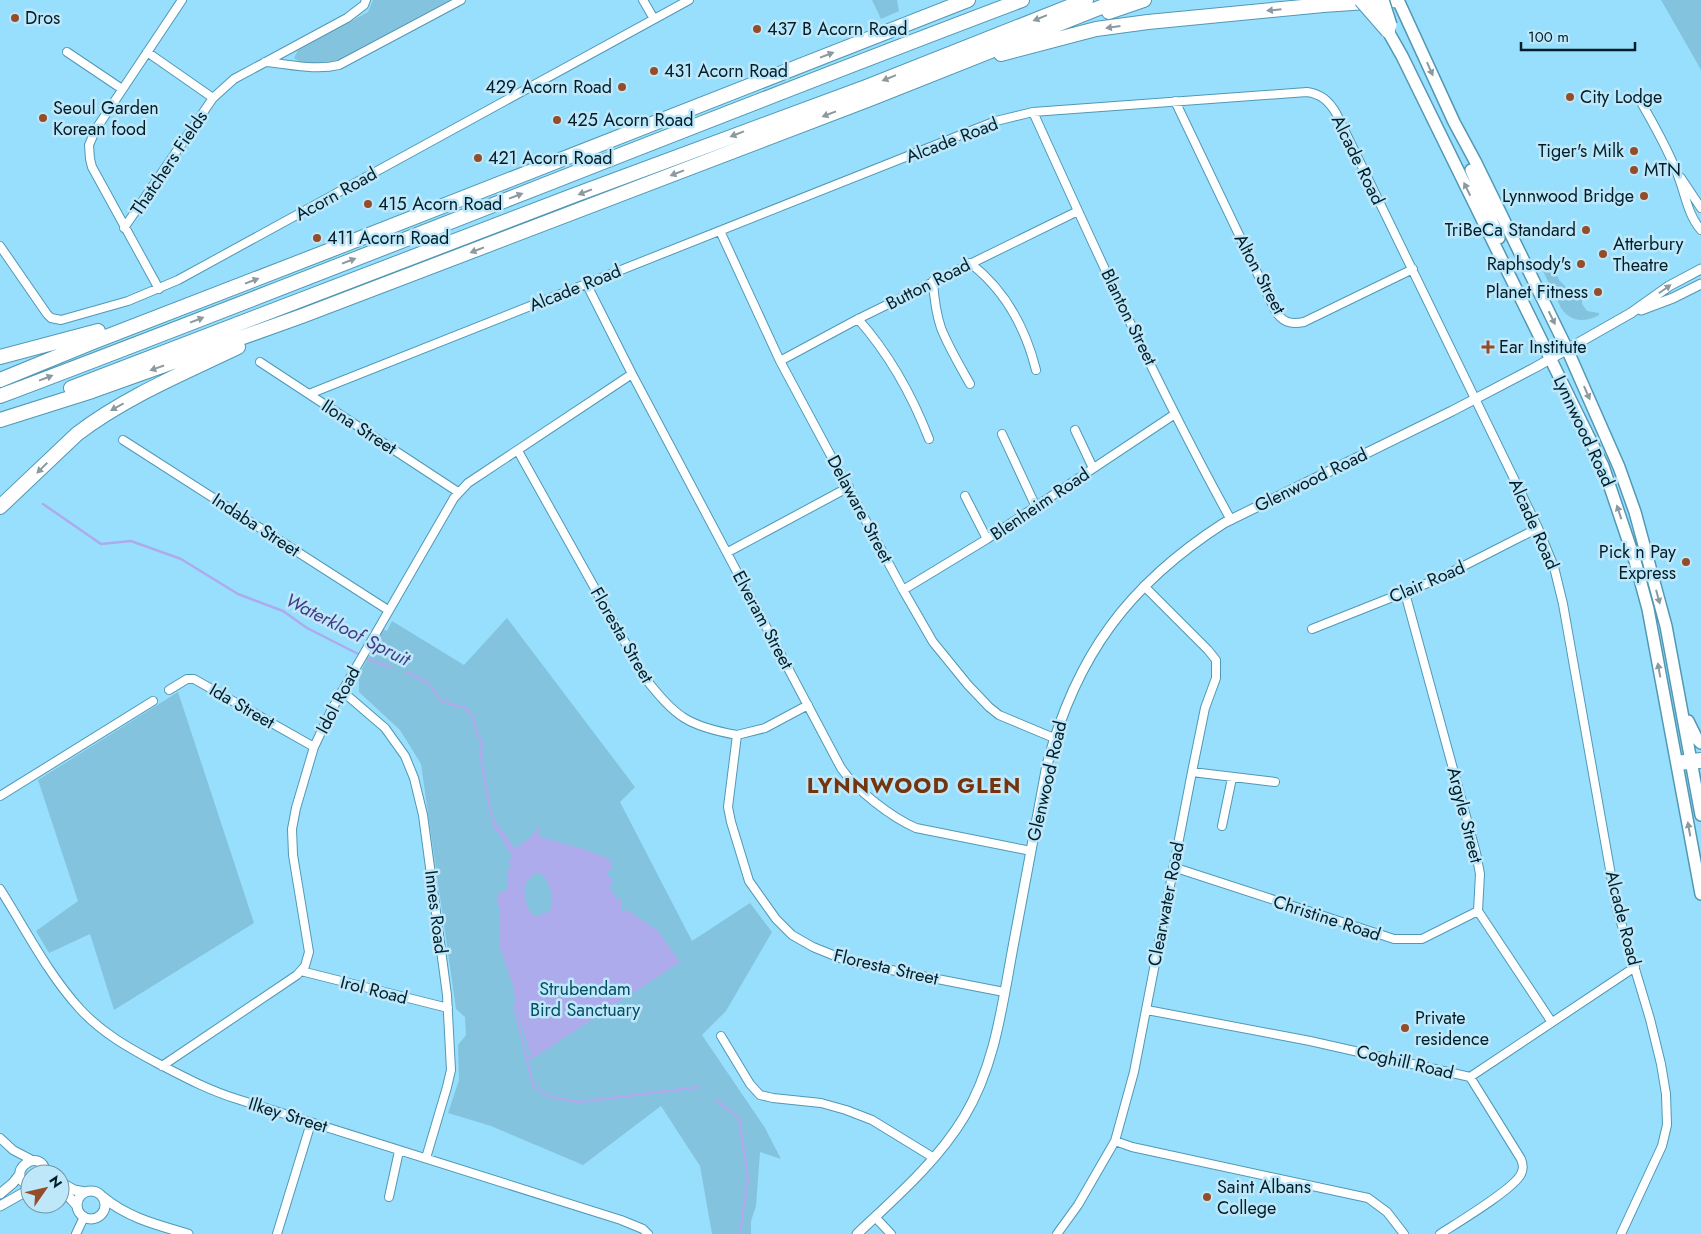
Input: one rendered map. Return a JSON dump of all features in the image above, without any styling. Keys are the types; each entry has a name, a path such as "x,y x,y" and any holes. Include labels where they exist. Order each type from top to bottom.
{"highway":[{"path":"0,380 968,0"},
{"path":"953,6 972,0"},
{"path":"0,396 628,153 862,60 1022,0"},
{"path":"0,416 544,207 866,87 1086,0"},
{"path":"0,420 92,391 302,316 870,99 1118,0"},
{"path":"998,47 1144,0"},
{"path":"1361,0 1390,33"},
{"path":"870,99 996,55 1096,29 1323,5 1398,0"},
{"path":"0,357 88,334 157,310 190,304"},
{"path":"0,507 77,434 102,416 302,316"},
{"path":"0,373 75,349"}],"main road":[{"name":"Lynnwood Road","path":"1372,0 1402,56 1603,466 1632,552 1648,608 1701,894"},
{"path":"1383,0 1390,33"},
{"name":"Lynnwood Road","path":"1398,0 1454,122 1476,161 1567,349 1619,467 1636,512 1666,626 1681,706 1696,761 1701,815"},
{"path":"1454,122 1489,216 1548,345 1550,351 1549,359"},
{"path":"1681,706 1691,729 1701,743"}],"street":[{"name":"Thatchers Fields","path":"159,289 92,167 89,152 91,138 96,129 182,0"},
{"name":"Thatchers Fields","path":"124,228 213,98 234,79 347,18 364,5 366,0"},
{"path":"265,62 312,67 340,65 461,0"},
{"path":"643,0 654,19"},
{"name":"Acorn Road","path":"0,246 40,307 56,320 128,301 159,289 201,268 689,0"},
{"path":"67,52 122,89"},
{"name":"Thatchers Fields","path":"147,52 213,98"},
{"name":"Alcade Road","path":"309,394 996,121 1033,112 1175,101 1307,92 1320,96 1326,100 1336,113 1538,528 1554,567 1563,604 1617,909 1650,1019 1666,1094 1666,1125 1662,1146 1620,1234"},
{"path":"1638,97 1677,172 1701,208"},
{"name":"Alton Street","path":"1175,101 1275,310 1283,320 1291,324 1304,322 1413,269"},
{"name":"Blanton Street","path":"1033,112 1175,414 1231,520"},
{"path":"1677,172 1687,205 1701,230"},
{"name":"Button Road","path":"780,361 858,318 1078,210"},
{"name":"Delaware Street","path":"720,231 780,361 903,590 934,642 989,708 1000,715 1054,738"},
{"path":"970,262 985,274 1002,293 1014,311 1032,353 1036,370"},
{"path":"1631,313 1669,286 1701,269"},
{"path":"933,281 937,313 941,327 970,384"},
{"name":"Elveram Street","path":"586,283 632,374 848,778 904,822 926,831 1031,851"},
{"path":"1631,313 1673,298 1701,284"},
{"name":"Glenwood Road","path":"857,1234 934,1158 964,1117 981,1084 995,1041 1047,765 1054,738 1089,658 1115,618 1144,586 1169,563 1194,543 1231,520 1475,398 1631,313"},
{"path":"858,318 870,332 904,383 929,439"},
{"name":"Ilona Street","path":"260,362 458,492"},
{"name":"Idol Road","path":"301,971 307,963 309,952 294,861 292,829 296,808 314,747 342,691 458,492 468,482 518,451 632,374"},
{"name":"Blenheim Road","path":"903,590 987,539 1175,414"},
{"path":"1075,430 1094,468"},
{"path":"1002,434 1036,507"},
{"name":"Indaba Street","path":"123,440 388,610"},
{"name":"Floresta Street","path":"518,451 644,678 673,710 686,720 706,728 737,735 728,803 731,822 749,881 760,899 788,931 800,941 850,962 1004,992"},
{"path":"728,552 848,487"},
{"path":"964,496 987,539"},
{"name":"Clair Road","path":"1312,629 1464,567 1538,528"},
{"name":"Clearwater Road","path":"1057,1234 1078,1205 1115,1141 1134,1072 1192,772 1206,708 1216,678 1216,660 1144,586"},
{"name":"Argyle Street","path":"1404,593 1476,853 1480,874 1478,911"},
{"name":"Ida Street","path":"169,690 186,679 194,679 314,747"},
{"name":"Innes Road","path":"342,691 388,733 405,756 414,778 425,832 448,1008 450,1075 426,1158"},
{"path":"0,796 153,701"},
{"path":"737,735 765,728 808,705"},
{"path":"1676,763 1696,761"},
{"path":"1192,772 1275,782"},
{"path":"1222,826 1232,778"},
{"name":"Christine Road","path":"1173,867 1394,939 1422,939 1478,911"},
{"name":"Ilkey Street","path":"0,889 52,972 82,1012 109,1035 162,1066 212,1091 621,1220 641,1228 648,1234"},
{"path":"1478,911 1551,1021"},
{"name":"Coghill Road","path":"1146,1010 1310,1041 1470,1076 1635,967"},
{"path":"162,1066 301,971"},
{"name":"Irol Road","path":"301,971 448,1008"},
{"path":"720,1036 750,1084 760,1095 815,1102 846,1110 872,1120 934,1158"},
{"path":"1440,1234 1511,1186 1521,1174 1523,1167 1521,1158 1470,1076"},
{"path":"277,1234 311,1123"},
{"path":"0,1138 13,1150 41,1164"},
{"path":"1115,1141 1132,1147 1368,1198 1387,1212 1404,1234"},
{"path":"13,1150 18,1158 20,1167"},
{"path":"389,1196 399,1151"},
{"path":"26,1164 32,1160"},
{"path":"0,1194 9,1187 20,1172"},
{"path":"70,1188 85,1192 96,1192 120,1211 188,1234"},
{"path":"77,1206 80,1197 85,1192"},
{"path":"0,1206 20,1194"},
{"path":"70,1198 84,1217 94,1219 102,1215 131,1216"},
{"path":"102,1215 106,1206 104,1198"},
{"path":"76,1234 84,1217"},
{"path":"875,1217 891,1234"}],"green space":[{"path":"373,0 454,0 333,64 303,64 294,58 298,50 368,12"},
{"path":"872,0 897,0 899,11 881,19"},
{"path":"1661,0 1701,0 1701,70 1696,61"},
{"path":"1550,259 1559,280 1567,290 1574,296 1582,297 1582,304 1587,311 1599,313 1599,315 1593,318 1578,320 1565,313 1539,263"},
{"name":"Strubendam Bird Sanctuary","path":"507,618 635,787 620,802 692,941 750,903 772,932 726,1011 702,1035 765,1128 781,1159 760,1152 756,1206 751,1221 751,1234 712,1234 700,1166 661,1106 583,1165 491,1126 448,1113 459,1080 458,1045 466,1035 465,1017 456,1009 421,764 400,730 359,692 359,675 383,629 387,631 392,621 464,665"},
{"path":"178,692 254,923 114,1010 90,934 49,953 36,931 78,901 38,780"}],"shaded area":[{"path":"497,824 515,848 532,836 537,828 539,828 540,837 587,850 607,858 611,862 611,870 608,871 608,875 613,881 609,887 616,899 619,898 622,902 621,911 627,910 658,931 680,962 532,1059 515,1004 514,989 499,944 500,908 497,904 497,895 508,888 508,871 511,864 507,860 513,858 499,834 492,827","holes":["534,873 539,873 549,884 552,900 550,910 534,916 527,904 525,888 528,880"]}],"waterway":[{"name":"Waterkloof Spruit","path":"43,504 101,544 131,541 181,559 238,594 283,611 307,628 370,660 391,667"},
{"name":"Waterkloof Spruit","path":"406,672 427,682 441,700 464,707 472,714 482,744 481,757 489,805 495,826"},
{"name":"Waterkloof Spruit","path":"514,1005 533,1085 547,1096 578,1102 699,1087"},
{"name":"Waterkloof Spruit","path":"526,1059 534,1054"},
{"name":"Waterkloof Spruit","path":"716,1100 739,1118 748,1179 740,1234"}],"place":[{"name":"Dros","path":"15,18"},
{"name":"437 B Acorn Road","path":"757,29"},
{"name":"431 Acorn Road","path":"654,71"},
{"name":"429 Acorn Road","path":"622,87"},
{"name":"City Lodge","path":"1570,97"},
{"name":"Seoul Garden Korean food","path":"43,118"},
{"name":"425 Acorn Road","path":"557,120"},
{"name":"Tiger's Milk","path":"1634,151"},
{"name":"421 Acorn Road","path":"478,158"},
{"name":"MTN","path":"1634,170"},
{"name":"Lynnwood Bridge","path":"1644,196"},
{"name":"415 Acorn Road","path":"368,204"},
{"name":"TriBeCa Standard","path":"1586,230"},
{"name":"411 Acorn Road","path":"317,238"},
{"name":"Atterbury Theatre","path":"1603,254"},
{"name":"Raphsody's","path":"1581,264"},
{"name":"Planet Fitness","path":"1598,292"},
{"name":"Ear Institute","path":"1488,347"},
{"name":"Pick n Pay Express","path":"1686,562"},
{"name":"Private residence","path":"1405,1028"},
{"name":"Saint Albans College","path":"1207,1197"}],"district":[{"name":"LYNNWOOD GLEN","path":"914,785"}]}
